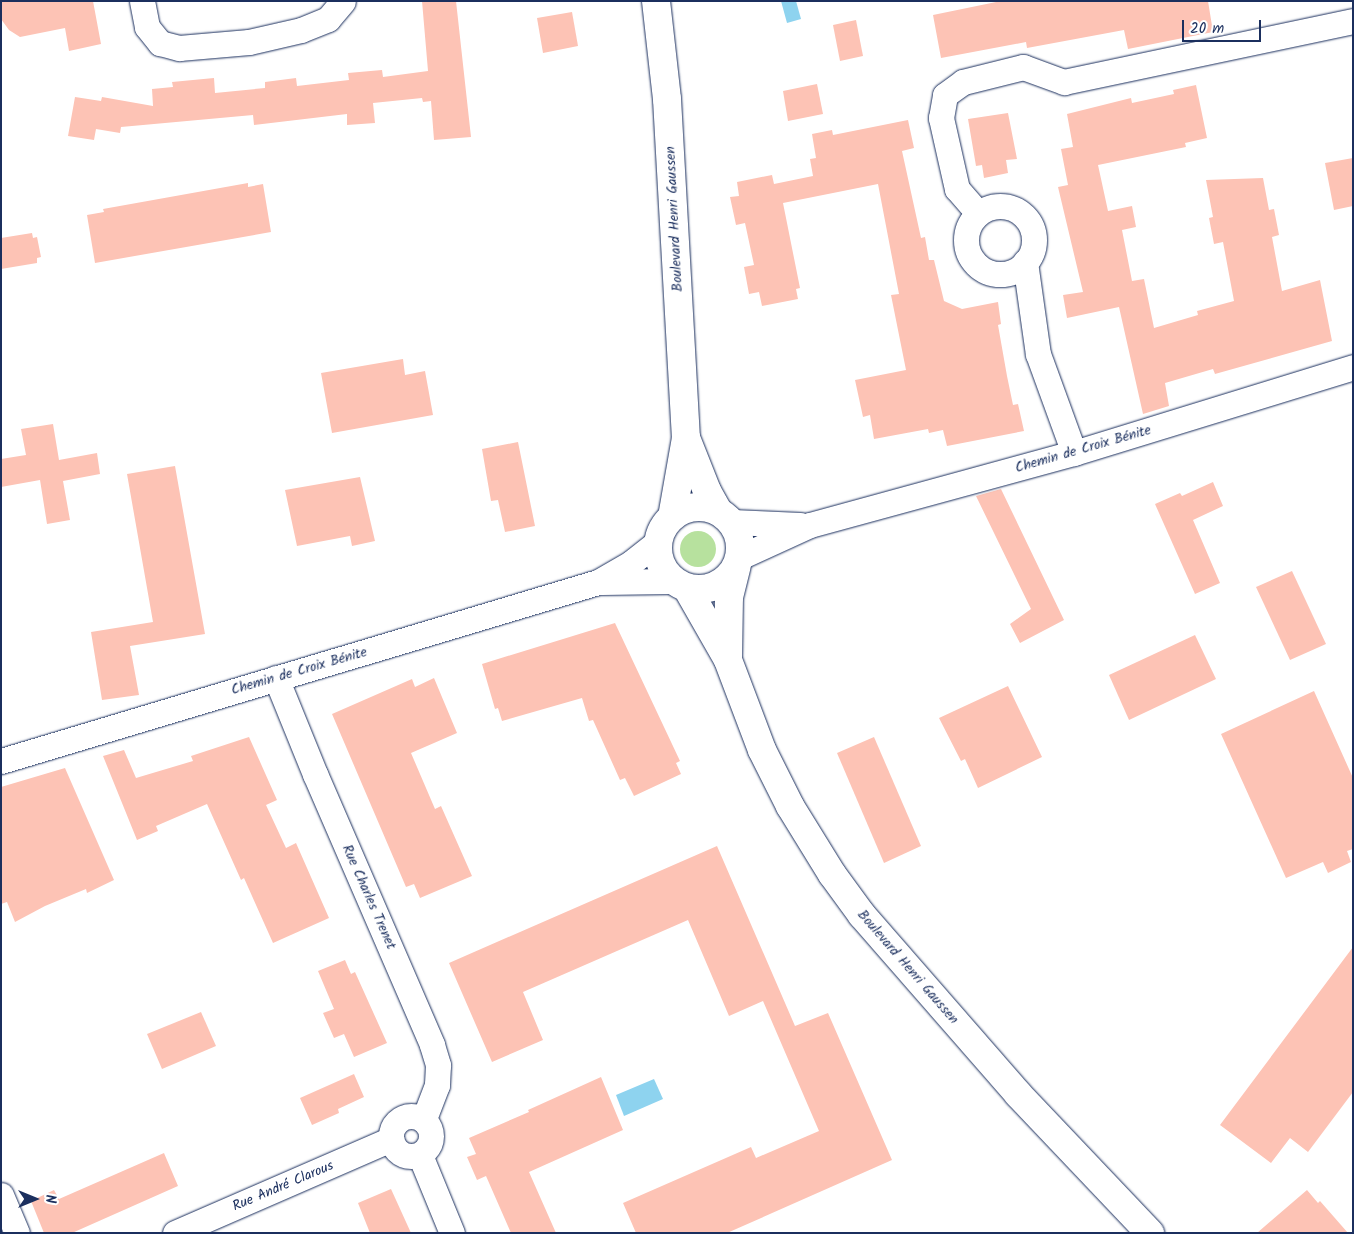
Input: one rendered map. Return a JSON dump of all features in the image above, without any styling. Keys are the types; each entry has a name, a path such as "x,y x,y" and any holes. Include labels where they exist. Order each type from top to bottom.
{"street":[{"path":"142,1 146,27 160,43 180,48 249,42 301,30 328,19 343,1"},
{"name":"Boulevard Henri Gaussen","path":"656,1 666,99 686,438 672,517 661,532 658,542 661,564 680,584 728,660 762,750 790,806 832,874 862,915 1018,1094 1150,1233"},
{"path":"978,213 957,189 941,118 945,95 963,82 1024,67 1064,82 1353,21"},
{"path":"998,206 1005,206 1019,211 1029,222 1033,235 1032,250 1025,262 1012,271 996,274 981,268 970,257 965,242 968,226 978,213 998,206"},
{"path":"1025,262 1038,354 1074,453"},
{"name":"Chemin de Croix Bénite","path":"738,563 810,524 1074,453 1353,367"},
{"name":"Boulevard Henri Gaussen","path":"686,438 707,491 741,545 729,597 728,660"},
{"path":"672,517 695,507 725,517"},
{"name":"Chemin de Croix Bénite","path":"725,517 762,525 810,524"},
{"name":"Chemin de Croix Bénite","path":"1,761 598,582 632,562 658,542"},
{"path":"680,584 701,590 714,587 727,580 738,563"},
{"name":"Chemin de Croix Bénite","path":"598,582 680,584"},
{"name":"Rue Charles Trenet","path":"276,678 307,756 432,1045 438,1065 437,1085 424,1119"},
{"path":"408,1115 424,1119 431,1131 430,1145 420,1155 408,1156 396,1150 391,1139 394,1124 408,1115"},
{"name":"Rue André Clarous","path":"175,1233 391,1139"},
{"path":"420,1155 452,1233"},
{"path":"1,1195 17,1233"}],"green space":[{"path":"698,531 711,536 716,549 711,562 698,567 685,562 680,549 685,536"}],"water":[{"path":"781,1 796,1 801,19 787,23"},
{"path":"654,1079 663,1099 624,1116 616,1095"}],"building":[{"path":"1,1 93,1 101,44 69,51 65,28 20,37 9,30 1,19"},
{"path":"422,1 456,1 471,137 434,140 431,101 423,102 422,98 373,103 375,123 347,125 347,114 254,125 253,115 121,127 120,133 96,129 94,140 68,136 75,97 101,101 102,97 153,106 152,89 173,87 172,82 214,78 215,93 265,88 265,82 296,78 297,86 349,80 348,73 382,70 383,77 428,71"},
{"path":"1001,1 1208,1 1213,32 1128,49 1124,30 1027,48 1026,42 941,58 933,15"},
{"path":"572,12 578,46 543,53 537,18"},
{"path":"856,20 863,56 840,61 833,25"},
{"path":"817,84 823,114 788,121 783,91"},
{"path":"1196,85 1207,138 1185,143 1186,147 1098,165 1108,211 1132,206 1136,227 1122,230 1132,281 1144,279 1154,328 1198,315 1197,311 1234,301 1223,242 1214,244 1209,218 1213,217 1206,180 1263,178 1269,210 1274,209 1279,235 1272,237 1282,291 1320,280 1332,341 1215,374 1213,369 1165,383 1169,406 1143,414 1119,307 1067,318 1063,295 1083,292 1058,187 1068,185 1061,149 1073,147 1067,114 1131,98 1132,103 1174,94 1173,90"},
{"path":"1008,113 1017,159 1006,160 1008,173 984,178 982,165 976,166 968,119"},
{"path":"908,120 914,148 902,151 921,238 925,237 929,260 934,260 944,301 962,309 998,302 1001,324 998,325 1007,376 1013,405 1018,404 1024,431 947,446 943,430 929,433 928,429 874,439 870,415 863,417 855,380 906,370 891,295 899,294 878,184 783,203 800,288 796,289 798,299 762,306 759,292 749,294 744,267 754,265 745,223 736,225 730,197 739,196 737,182 772,175 774,184 813,176 810,159 816,158 812,134 832,130 833,135"},
{"path":"1353,158 1353,206 1334,210 1325,163"},
{"path":"248,183 248,187 263,184 271,232 95,263 87,215 104,212 103,209"},
{"path":"32,233 33,238 37,237 41,257 37,258 37,263 1,269 1,238"},
{"path":"403,359 405,375 425,371 433,415 332,433 321,373"},
{"path":"53,424 59,460 97,453 100,474 63,481 70,520 47,524 40,480 1,487 1,459 26,455 21,429"},
{"path":"518,442 535,526 505,532 498,500 491,501 482,449"},
{"path":"175,466 205,634 130,646 139,695 102,700 91,632 153,622 127,474"},
{"path":"360,477 375,541 352,546 350,536 297,546 285,490"},
{"path":"1213,482 1223,506 1193,520 1220,583 1195,594 1155,504 1180,493 1182,496"},
{"path":"1001,489 1064,620 1020,643 1010,624 1031,609 976,496"},
{"path":"1292,571 1326,644 1290,660 1256,587"},
{"path":"615,623 680,761 676,763 681,774 634,796 625,778 620,780 593,720 589,721 582,698 502,721 498,708 495,709 482,664"},
{"path":"1195,635 1216,679 1129,720 1109,675"},
{"path":"434,678 457,733 411,753 435,809 441,806 472,876 420,898 414,884 406,887 332,714 412,679 415,687"},
{"path":"1008,686 1042,757 978,788 965,759 961,761 939,718"},
{"path":"1314,691 1353,778 1353,849 1347,851 1351,862 1328,873 1323,862 1286,878 1221,734"},
{"path":"249,737 277,800 266,805 286,848 296,843 329,918 273,943 244,878 241,880 207,804 156,826 158,831 137,840 103,756 124,750 136,778 193,761 191,756"},
{"path":"874,737 921,846 884,863 837,753"},
{"path":"65,768 114,880 87,893 86,889 45,906 15,922 7,902 1,904 1,787"},
{"path":"717,846 795,1026 828,1013 892,1160 727,1233 636,1233 623,1203 751,1147 756,1158 819,1131 763,1001 729,1016 688,920 523,992 543,1040 492,1062 449,963"},
{"path":"1353,947 1353,1092 1308,1152 1290,1138 1271,1163 1220,1125"},
{"path":"345,960 351,974 355,972 387,1043 354,1057 344,1034 334,1038 323,1013 334,1009 318,971"},
{"path":"201,1012 216,1046 162,1069 147,1034"},
{"path":"354,1074 364,1097 338,1109 339,1113 312,1125 300,1098"},
{"path":"601,1077 623,1130 529,1172 556,1233 511,1233 486,1176 477,1180 467,1157 476,1154 469,1138 529,1112 528,1110"},
{"path":"164,1153 178,1186 72,1233 44,1233 31,1201 54,1190 59,1199"},
{"path":"391,1189 411,1233 370,1233 358,1203"},
{"path":"1307,1190 1318,1203 1320,1201 1348,1233 1257,1233"}]}
